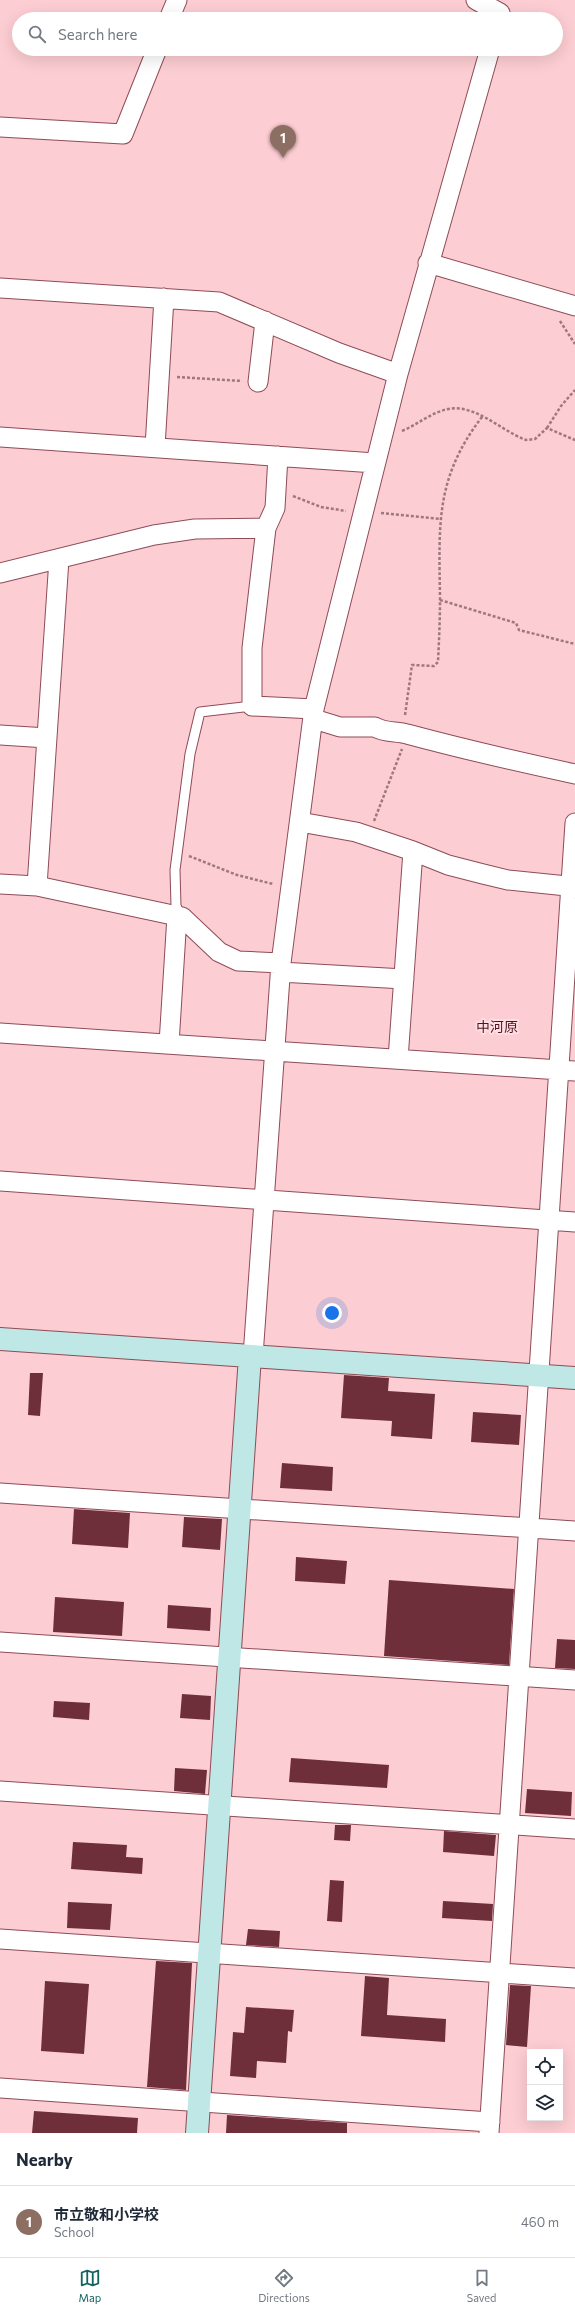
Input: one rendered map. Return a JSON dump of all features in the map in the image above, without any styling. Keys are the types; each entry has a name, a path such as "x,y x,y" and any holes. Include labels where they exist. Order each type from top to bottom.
{"street":[{"path":"172,12 177,0"},
{"path":"476,0 501,11"},
{"path":"0,127 123,134 154,56"},
{"path":"197,2133 240,1509 281,967 314,714 375,462 398,374 428,263 488,56"},
{"path":"428,263 575,306"},
{"path":"0,288 219,302 265,322 398,374"},
{"path":"155,447 164,298"},
{"path":"258,382 265,322"},
{"path":"0,437 375,462"},
{"path":"278,456 275,508 266,528 252,648 252,706 314,714 340,727 375,727 379,730 406,733 454,747 575,774"},
{"path":"0,573 154,535 195,529 266,528"},
{"path":"37,886 59,559"},
{"path":"0,735 47,738"},
{"path":"300,822 356,832 413,851 448,866 508,880 567,886 571,890"},
{"path":"0,2088 199,2102 490,2128 550,1220 567,1070 572,921 571,890 575,823"},
{"path":"398,1059 413,851"},
{"path":"0,884 37,886 180,917 219,952 238,960 281,967 404,979"},
{"path":"169,1044 180,917"},
{"path":"0,1033 567,1070"},
{"path":"0,1181 264,1198 575,1222"},
{"path":"0,1339 575,1378"},
{"path":"0,1493 575,1531"},
{"path":"0,1642 575,1680"},
{"path":"0,1791 575,1829"},
{"path":"0,1939 575,1978"}],"lane":[{"path":"180,917 176,906 174,892 177,852 183,817 190,754 200,712 252,706"}],"path":[{"path":"159,376 258,382"},
{"path":"382,437 410,428 441,411 455,408 469,410 526,440 535,439 547,428 561,406 575,390"},
{"path":"370,837 378,808 404,746 406,733 404,726 412,665 434,666 438,662 440,519 442,501 452,468 466,438 482,417"},
{"path":"547,428 575,440"},
{"path":"276,490 321,507 440,519"},
{"path":"440,600 516,623 519,630 575,644"},
{"path":"177,852 237,875 291,889"}],"building":[{"path":"30,1373 43,1373 40,1416 28,1415"},
{"path":"344,1375 389,1378 388,1391 435,1394 432,1439 391,1436 392,1421 341,1418"},
{"path":"473,1412 521,1415 519,1445 471,1442"},
{"path":"282,1463 333,1467 332,1491 280,1488"},
{"path":"74,1509 130,1513 128,1548 72,1544"},
{"path":"184,1517 222,1519 220,1550 182,1547"},
{"path":"296,1557 347,1561 345,1584 295,1581"},
{"path":"389,1580 514,1589 509,1665 384,1656"},
{"path":"55,1597 124,1602 122,1636 53,1632"},
{"path":"168,1605 211,1608 210,1631 167,1628"},
{"path":"557,1639 575,1640 575,1669 555,1668"},
{"path":"182,1694 211,1696 210,1720 180,1718"},
{"path":"54,1701 90,1703 89,1720 53,1717"},
{"path":"291,1758 389,1765 387,1788 289,1782"},
{"path":"175,1768 207,1770 205,1794 174,1791"},
{"path":"527,1789 572,1792 571,1816 525,1813"},
{"path":"335,1825 351,1825 350,1841 334,1840"},
{"path":"444,1831 496,1835 494,1856 443,1852"},
{"path":"73,1842 127,1845 126,1857 143,1858 142,1874 71,1869"},
{"path":"330,1880 344,1881 342,1922 327,1921"},
{"path":"443,1901 493,1904 492,1921 442,1918"},
{"path":"68,1902 112,1904 110,1930 67,1928"},
{"path":"248,1929 280,1931 279,1947 246,1945"},
{"path":"156,1961 192,1963 186,2090 147,2087"},
{"path":"365,1976 389,1978 387,2015 446,2019 445,2042 361,2036"},
{"path":"45,1981 89,1984 84,2054 41,2051"},
{"path":"510,1985 531,1986 527,2047 506,2045"},
{"path":"246,2007 294,2010 292,2032 288,2031 286,2063 257,2061 256,2078 230,2076 233,2032 244,2033"},
{"path":"34,2111 138,2118 137,2133 32,2133"},
{"path":"227,2115 347,2123 347,2133 226,2133"}],"place":[{"name":"市立敬和小学校","path":"283,158"}],"district":[{"name":"中河原","path":"497,1027"}]}
